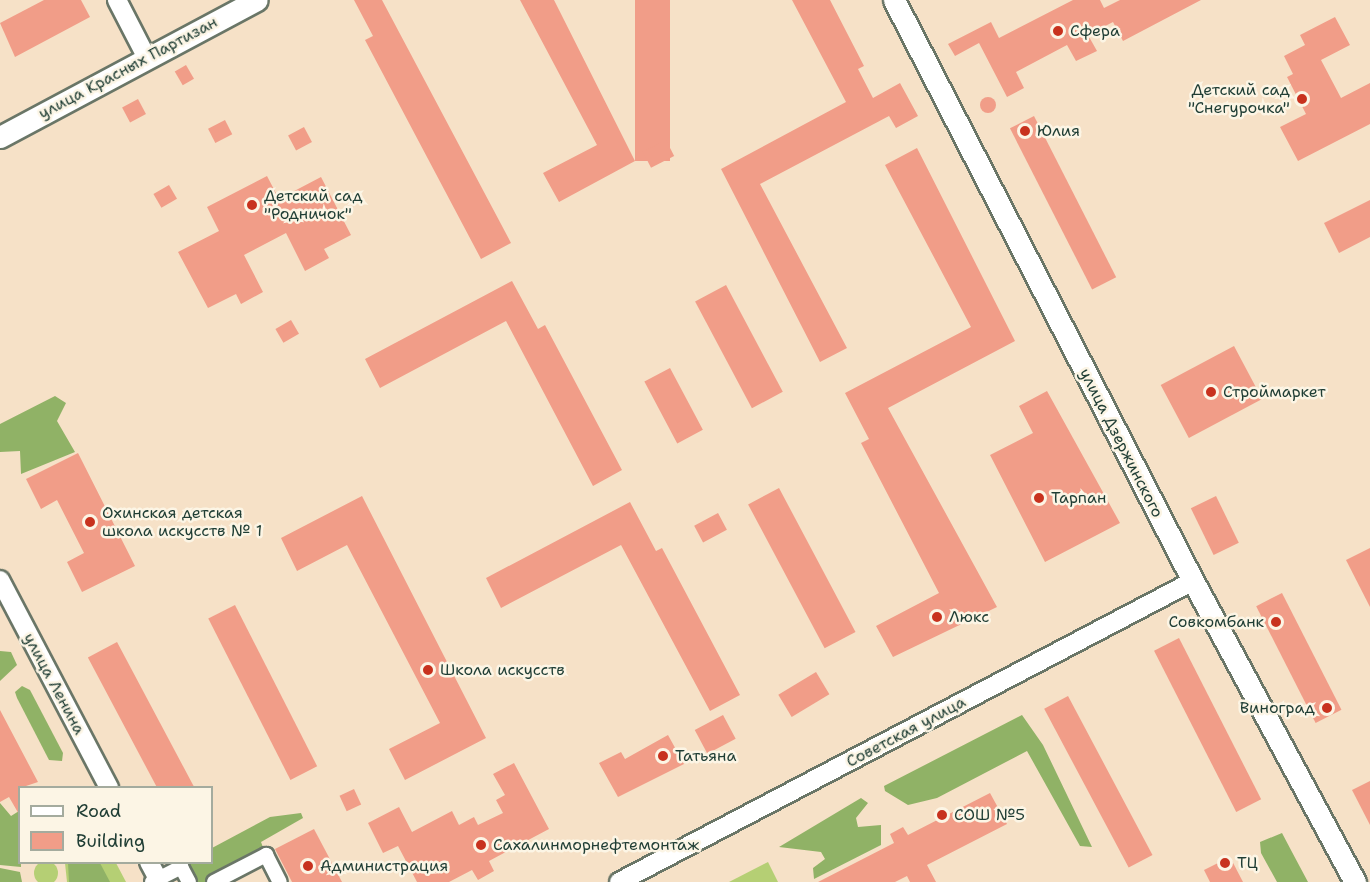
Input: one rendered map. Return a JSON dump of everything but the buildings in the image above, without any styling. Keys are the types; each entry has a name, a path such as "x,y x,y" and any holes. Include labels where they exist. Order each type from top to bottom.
{"street":[{"path":"117,0 147,58"},
{"name":"улица Красных Партизан","path":"0,137 257,0"},
{"name":"улица Дзержинского","path":"894,0 1193,581 1355,882"},
{"name":"улица Ленина","path":"0,580 108,786"},
{"name":"Советская улица","path":"619,882 1193,581"},
{"path":"214,882 266,855 280,882"},
{"path":"150,864 155,880 181,867 189,882"}],"green space":[{"path":"55,396 66,403 57,421 75,452 21,474 20,451 0,452 0,424"},
{"path":"0,651 11,652 17,665 0,681"},
{"path":"22,686 30,690 63,753 62,761 49,760 17,698 15,692"},
{"path":"1022,715 1043,745 1092,847 1080,846 1027,751 937,798 908,805 885,791 884,786"},
{"path":"861,798 868,803 856,818 858,827 881,825 881,845 814,879 813,868 825,859 821,852 779,847"},
{"path":"0,803 11,816 18,812 18,864 21,864 21,867 0,865"},
{"path":"301,813 303,818 261,842 266,855 214,882 189,882 183,864 213,864 213,847 270,817"},
{"path":"1282,833 1308,882 1277,882 1261,853 1260,842"},
{"path":"768,862 778,882 729,882"},
{"path":"39,864 53,864 57,868 57,878 52,883 40,883 35,878 35,868"},
{"path":"65,864 117,864 126,882 67,882"},
{"path":"68,864 101,864 110,882 69,882"},
{"path":"0,868 20,872 22,882 0,882"}],"place":[{"name":"Сфера","path":"1058,31"},
{"name":"Детский сад \"Снегурочка\"","path":"1302,99"},
{"name":"Юлия","path":"1025,131"},
{"name":"Детский сад \"Родничок\"","path":"252,205"},
{"name":"Строймаркет","path":"1211,392"},
{"name":"Тарпан","path":"1039,498"},
{"name":"Охинская детская школа искусств № 1","path":"90,522"},
{"name":"Люкс","path":"937,617"},
{"name":"Совкомбанк","path":"1276,622"},
{"name":"Школа искусств","path":"428,670"},
{"name":"Виноград","path":"1327,708"},
{"name":"Татьяна","path":"663,756"},
{"name":"СОШ №5","path":"942,815"},
{"name":"Сахалинморнефтемонтаж","path":"481,845"},
{"name":"ТЦ","path":"1225,863"},
{"name":"Администрация","path":"308,866"}]}
